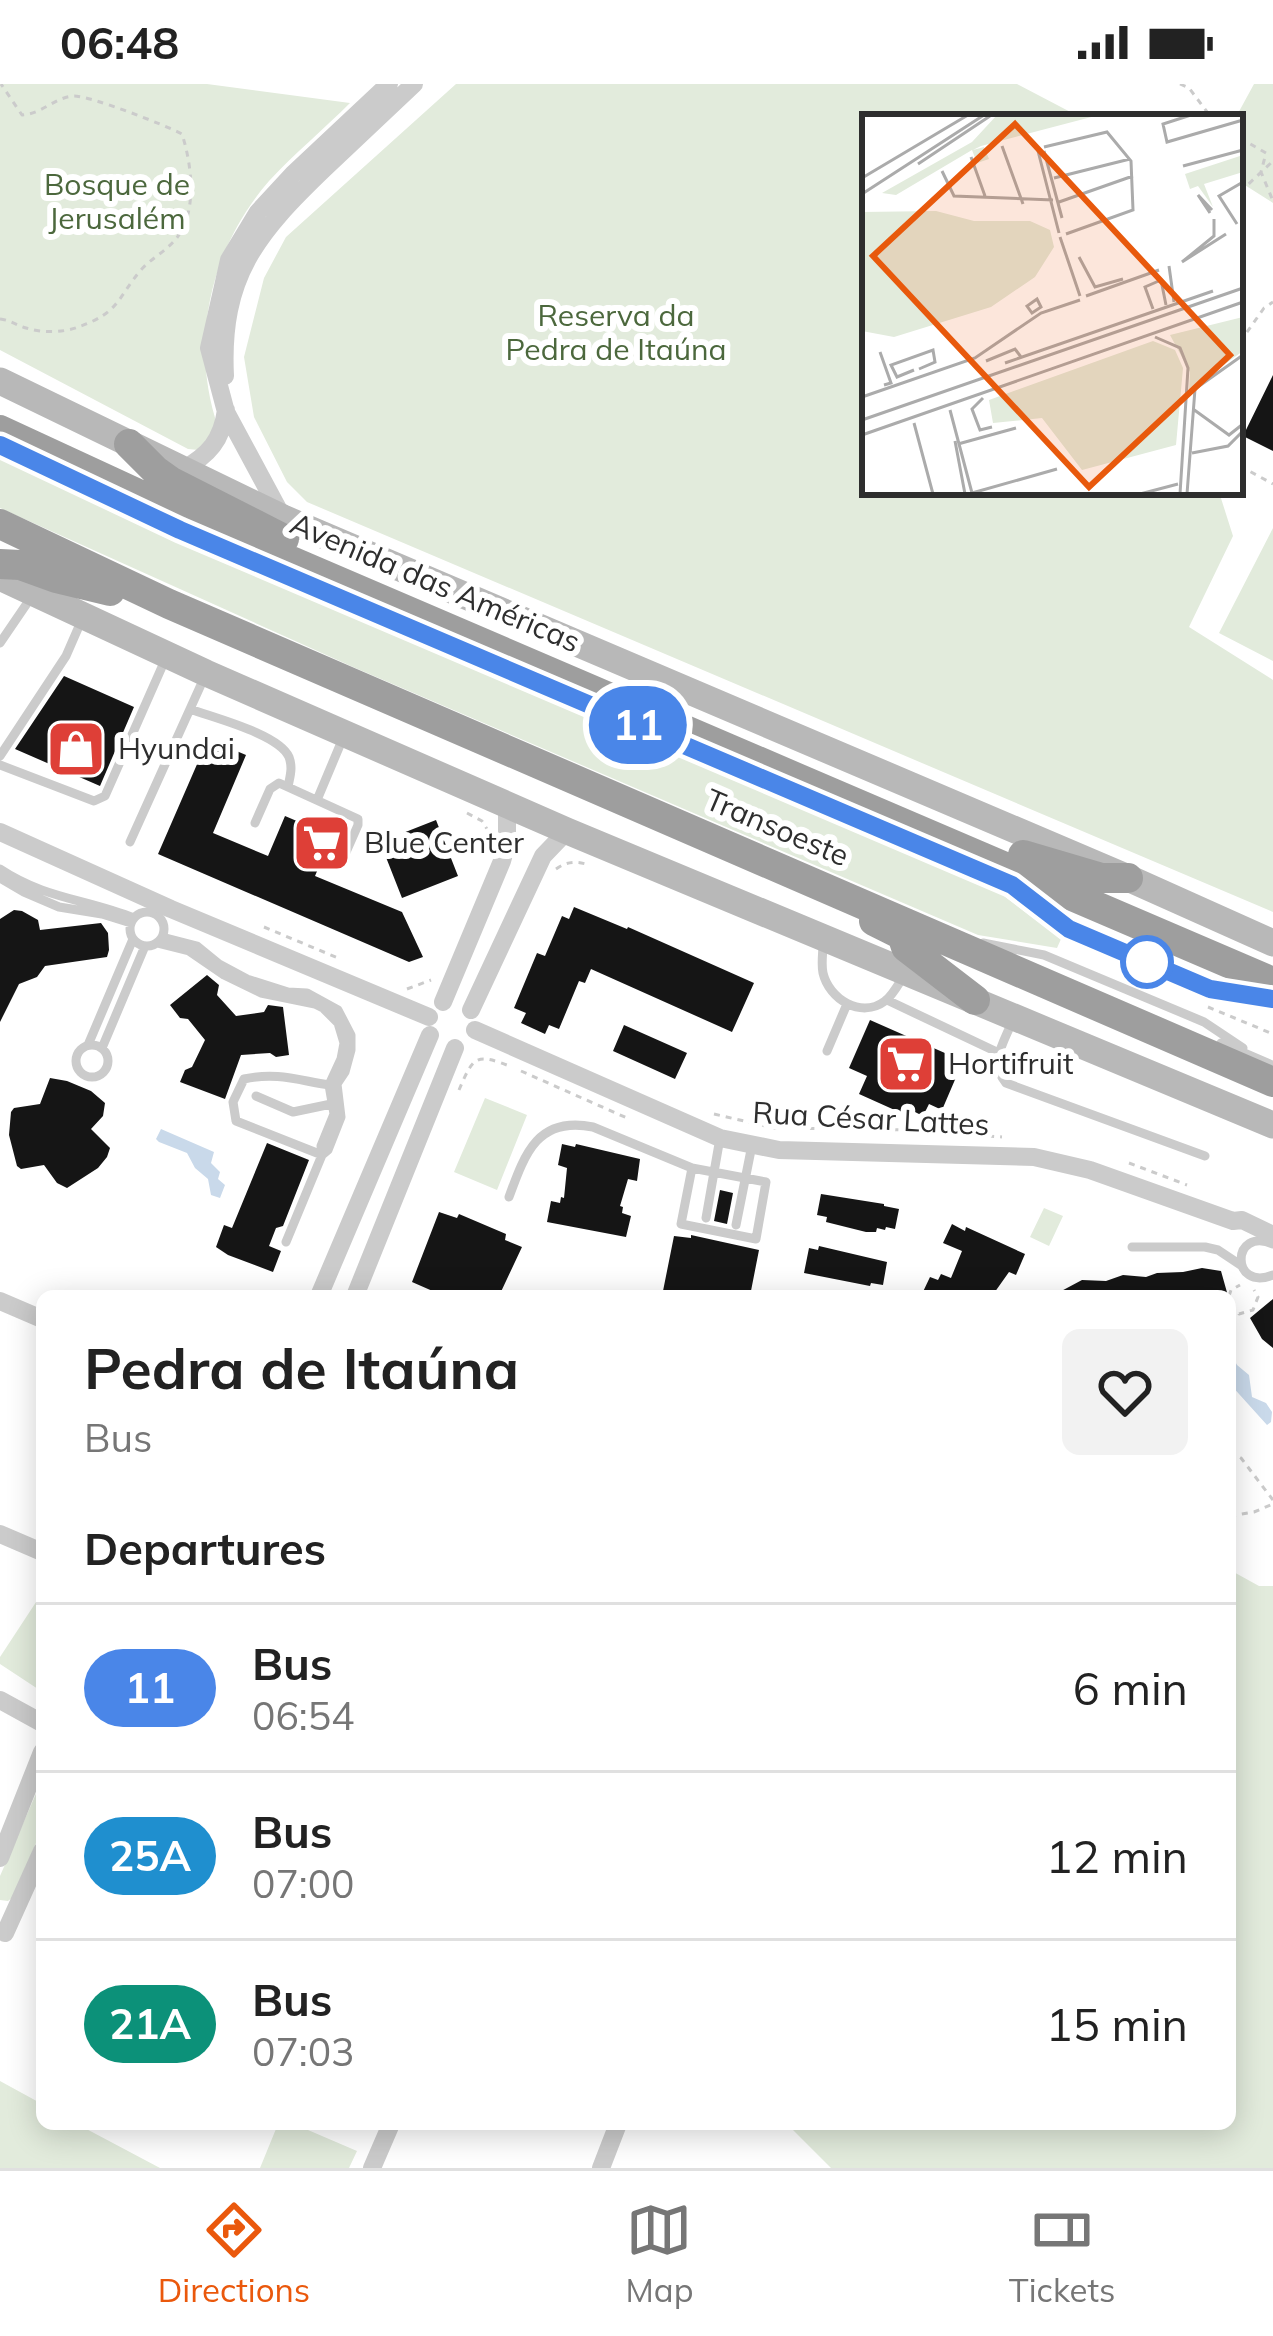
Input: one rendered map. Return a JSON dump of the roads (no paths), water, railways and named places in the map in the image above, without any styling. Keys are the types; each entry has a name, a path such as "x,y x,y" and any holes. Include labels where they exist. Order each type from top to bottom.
{"highway":[{"name":"Avenida das Américas","path":"0,430 186,516 1273,982"},
{"path":"128,444 170,481 318,558 346,584"},
{"path":"0,524 815,882 1264,1070"},
{"path":"0,564 20,565 138,602 160,593"},
{"path":"875,810 896,810 1081,874 1128,878"},
{"path":"815,882 846,908 902,935 906,946 975,1000"}],"main road":[{"name":"Avenida das Américas","path":"0,381 283,518 1273,944"},
{"path":"0,577 567,831 1273,1125"}],"street":[{"path":"283,518 226,412 209,348 229,260 258,212 389,84"},
{"path":"182,470 212,449 219,438 226,412 224,354 229,310 240,272 256,241 282,209 414,84"},
{"path":"321,1290 429,1026 431,1011 443,1002 502,861 507,803"},
{"path":"0,832 130,891 170,915 257,943 429,1026 441,1046 455,1048 468,1042 543,856 567,831"},
{"path":"443,1002 458,1001 473,1020"},
{"name":"Rua César Lattes","path":"473,1020 720,1138 778,1150 1034,1157 1090,1170 1233,1221 1242,1220 1273,1239"},
{"path":"357,1290 455,1048"},
{"path":"0,1301 36,1316"},
{"path":"0,1534 36,1549"},
{"path":"0,1700 36,1720"},
{"path":"0,1858 36,1767"},
{"path":"2,1931 36,1863"},
{"path":"372,2168 388,2130"},
{"path":"601,2168 616,2130"}],"lane":[{"path":"100,493 512,672"},
{"path":"0,513 160,593"},
{"path":"0,644 33,594"},
{"path":"84,616 66,656 0,761 94,801 105,796 167,655"},
{"path":"130,842 206,673"},
{"path":"190,709 271,739 286,750 292,765 288,787"},
{"path":"317,800 345,734"},
{"path":"255,823 273,785 279,783 359,822 344,859"},
{"name":"Transoeste","path":"764,848 1046,970"},
{"path":"0,874 24,892 59,907 135,918 152,912 170,915 102,1048"},
{"path":"991,876 1056,904"},
{"path":"1012,885 1069,929 1210,989 1273,998"},
{"path":"130,891 134,939"},
{"path":"824,938 822,970 828,985 847,1004 866,1007 887,1000 906,973"},
{"path":"134,939 197,946 247,979 307,993 338,1010 351,1035 352,1050 337,1084 337,1103 322,1155 286,1241"},
{"path":"88,1045 102,1048 108,1056 101,1074 91,1077 76,1064 77,1054 88,1045 134,939"},
{"path":"155,942 189,952 261,993 315,1004 330,1014 344,1043 329,1085 337,1103"},
{"path":"983,943 1064,963 1204,1022 1264,1070"},
{"path":"1230,979 1273,998"},
{"path":"887,1000 998,1053"},
{"path":"827,1051 847,1004"},
{"path":"1014,1017 998,1053 998,1074 1006,1083 1205,1156"},
{"path":"1193,1031 1264,1070"},
{"path":"1264,1070 1273,1066"},
{"path":"322,1155 236,1121 233,1102 244,1079 267,1074 329,1085"},
{"path":"256,1096 293,1112 337,1103"},
{"path":"509,1197 536,1139 547,1131 578,1124 669,1161 766,1182 756,1238 681,1224 692,1168"},
{"path":"706,1218 720,1138"},
{"path":"736,1225 752,1145"},
{"path":"1233,1221 1250,1242"},
{"path":"1271,1277 1256,1279 1245,1272 1242,1252 1250,1242 1273,1239"},
{"path":"1132,1246 1205,1246 1242,1266"}],"water":[{"path":"161,1129 214,1152 211,1163 225,1185 220,1198 211,1195 208,1179 187,1153 156,1139"},
{"path":"1236,1363 1249,1375 1252,1397 1272,1412 1267,1425 1236,1391"}],"place":[{"name":"Hyundai","path":"76,749"},
{"name":"Blue Center","path":"322,843"},
{"name":"Hortifruit","path":"906,1064"}],"park label":[{"name":"Bosque de Jerusalém","path":"117,202"},
{"name":"Reserva da Pedra de Itaúna","path":"616,333"}]}
